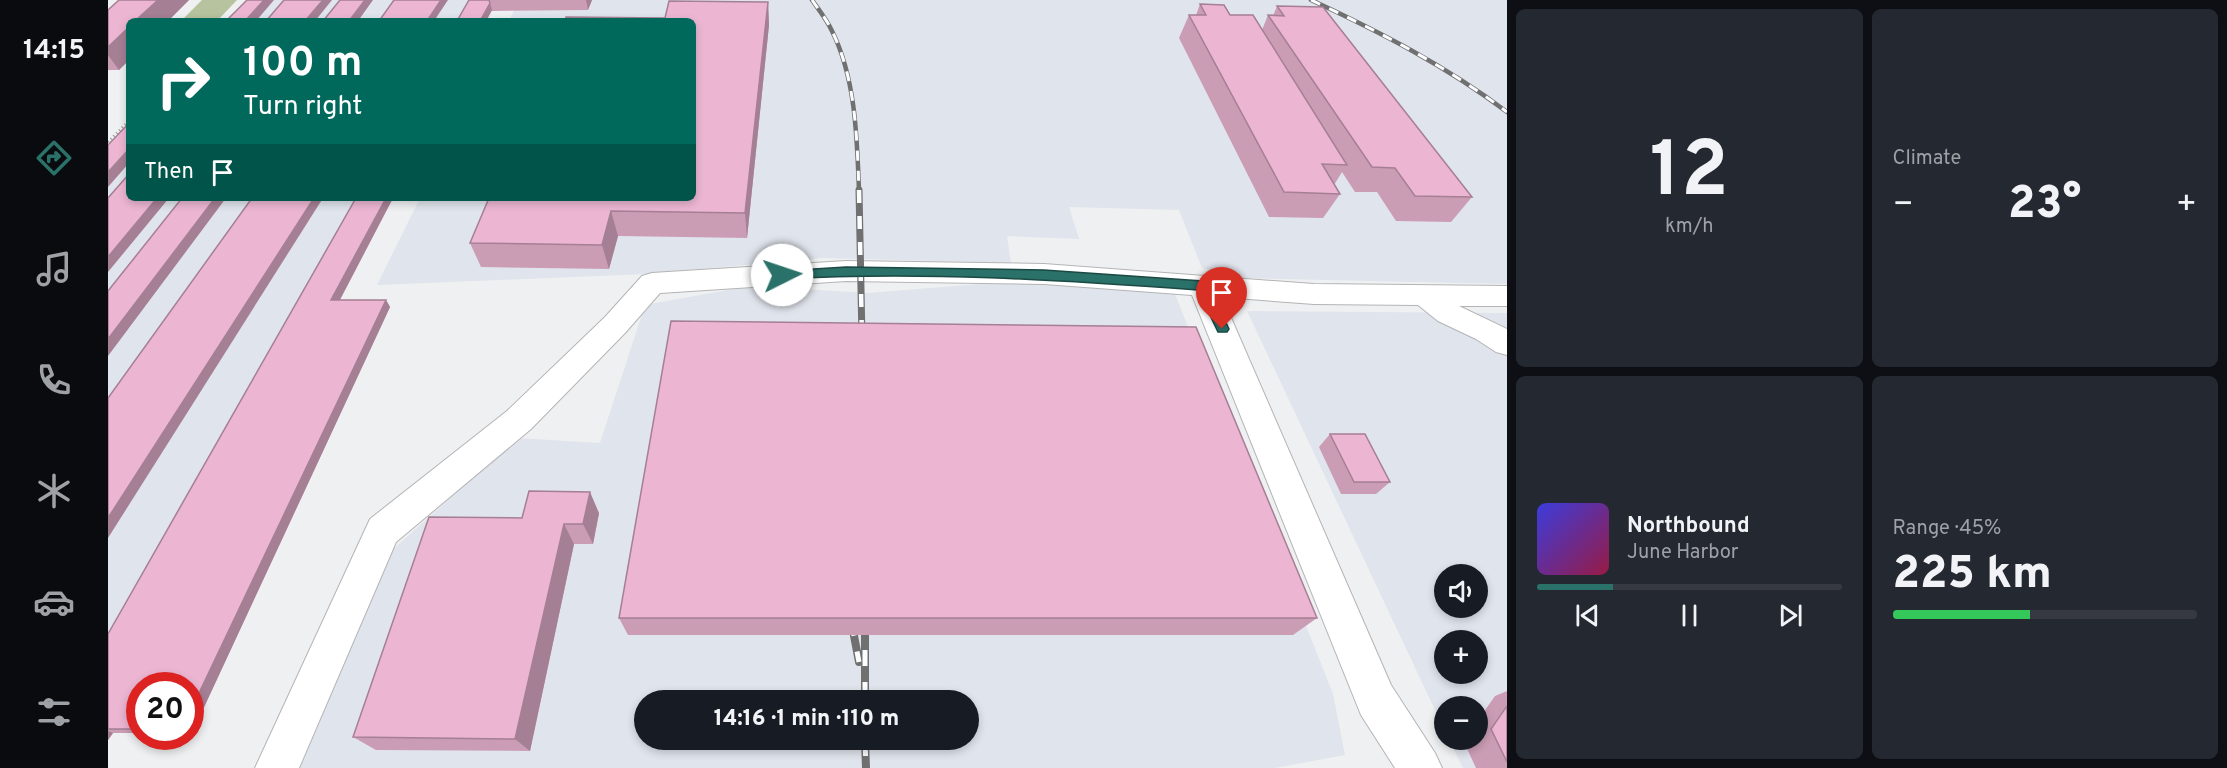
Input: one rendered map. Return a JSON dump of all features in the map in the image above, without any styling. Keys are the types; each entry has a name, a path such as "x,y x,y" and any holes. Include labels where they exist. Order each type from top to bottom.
{"lane":[{"path":"277,768 383,531 519,420 615,325 652,283 846,271 1044,274 1314,294 1507,296"},
{"path":"1203,286 1376,699 1420,768"},
{"path":"1424,295 1448,313 1487,331 1507,344"}],"path":[{"path":"108,142 126,124"}],"shaded area":[{"path":"256,0 498,0 489,18 240,18"},
{"path":"519,0 1507,0 1507,284 1241,278 1202,268 1179,210 1069,207 1079,239 1007,236 1011,263 821,258 646,274 377,285 419,201 696,201 696,18 510,18"},
{"path":"126,139 126,201 391,201 336,306 390,307 204,707 204,672 126,672 126,733 113,733 108,740 108,159"},
{"path":"1005,282 1175,294 1333,694 1345,755 1275,768 300,768 389,553 517,438 600,443 645,305 750,286 868,293"},
{"path":"1247,311 1507,313 1507,768 1463,768 1454,750 1488,750 1488,696 1434,696 1434,708"}],"green space":[{"path":"202,0 237,0 220,18 184,18"}],"building":[{"path":"119,0 158,0 138,18 126,18 126,30 108,47 108,10"},
{"path":"247,0 264,0 248,18 229,18"},
{"path":"284,0 323,0 308,18 269,18"},
{"path":"340,0 365,0 351,18 325,18"},
{"path":"394,0 441,0 429,18 381,18"},
{"path":"469,0 489,0 490,3 482,18 459,18"},
{"path":"669,1 768,2 745,213 611,211 602,245 470,243 488,201 696,201 696,18 665,18"},
{"path":"1200,4 1224,5 1230,15 1253,15 1347,165 1322,164 1340,194 1284,192 1189,15 1206,15"},
{"path":"1277,6 1323,7 1472,197 1415,196 1395,168 1372,167 1268,15 1284,16"},
{"path":"566,17 665,18 566,18"},
{"path":"126,126 126,152 108,172 108,145"},
{"path":"126,177 126,201 155,201 108,257 108,198"},
{"path":"180,201 213,201 108,339 108,291"},
{"path":"250,201 312,201 108,518 108,398"},
{"path":"354,201 384,201 331,300 386,300 204,683 204,672 126,672 126,729 108,729 108,634"},
{"path":"671,321 1196,327 1317,618 619,618"},
{"path":"1330,434 1365,434 1390,482 1354,482"},
{"path":"529,491 590,492 583,524 564,524 515,739 353,737 429,517 522,518"},
{"path":"1507,706 1507,762 1491,729"}],"railway":[{"path":"812,0 830,27 840,50 851,89 859,191"},
{"path":"1311,0 1412,51 1484,95 1507,112"},
{"path":"859,190 862,339"},
{"path":"865,618 865,690"},
{"path":"851,620 859,662"},
{"path":"865,750 866,768"}],"route":[{"path":"782,275 846,271 1044,274 1203,286 1222,329"}]}
